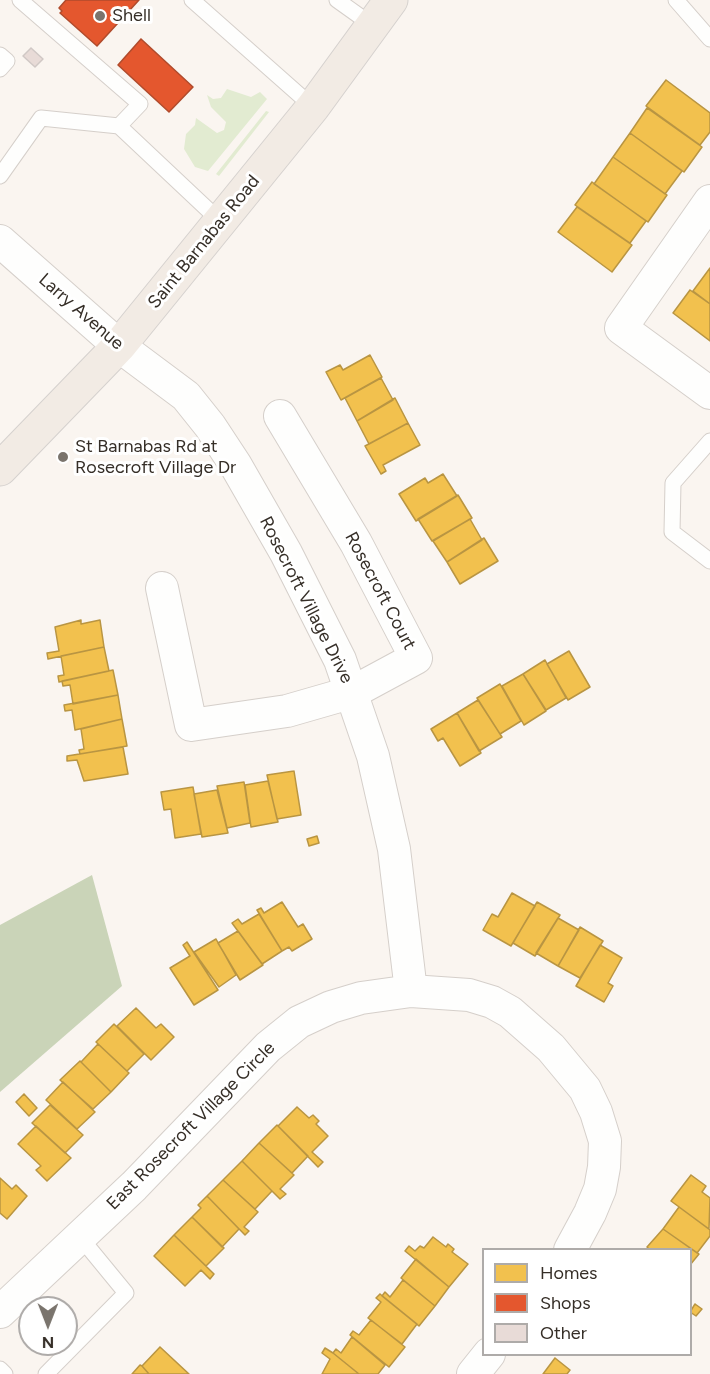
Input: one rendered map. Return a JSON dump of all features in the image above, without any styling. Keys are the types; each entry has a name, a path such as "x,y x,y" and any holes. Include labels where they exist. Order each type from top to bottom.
{"main road":[{"name":"Saint Barnabas Road","path":"0,469 119,346 313,107 382,13"}],"street":[{"path":"710,201 621,328 710,393"},
{"name":"Larry Avenue","path":"0,242 119,346 163,380"},
{"name":"Rosecroft Village Drive","path":"163,380 186,396 210,426 235,464 285,553 340,660 353,692 373,756 394,849 411,991"},
{"name":"Rosecroft Court","path":"162,588 191,725 287,711 353,692 416,658 356,543 280,416"},
{"name":"East Rosecroft Village Circle","path":"0,1312 134,1186 268,1047 298,1022 332,1007 362,998 411,991 469,994 492,1002 510,1012 551,1048 585,1089 596,1112 605,1141 604,1167 596,1197 571,1248"},
{"path":"473,1374 487,1356"}],"lane":[{"path":"20,0 140,104 119,126"},
{"path":"192,0 313,107"},
{"path":"337,0 382,13"},
{"path":"676,0 710,39"},
{"path":"0,55 6,61 0,69"},
{"path":"0,176 40,118 119,126 221,222"},
{"path":"710,441 674,483 672,532 710,561"},
{"path":"46,1374 126,1293 80,1237"},
{"path":"0,1369 4,1374"}],"green space":[{"path":"227,89 251,97 260,92 267,99 208,171 195,167 184,149 186,134 195,125 196,118 217,133 224,130 226,122 211,107 207,95 213,99 221,98"},
{"path":"266,111 269,112 219,176 216,174"},
{"path":"92,875 122,986 0,1092 0,925"}],"building: Homes":[{"path":"666,80 710,113 710,132 700,145 646,106"},
{"path":"647,108 702,147 684,172 630,133"},
{"path":"630,133 682,171 665,194 613,157"},
{"path":"613,157 667,195 648,222 594,184"},
{"path":"592,182 646,221 630,243 575,205"},
{"path":"577,207 632,245 612,272 558,232"},
{"path":"710,268 710,304 693,291"},
{"path":"690,290 710,304 710,341 673,313"},
{"path":"370,355 382,377 341,400 326,372 340,365 343,370"},
{"path":"381,378 393,400 357,421 345,398"},
{"path":"395,398 408,423 369,444 357,421"},
{"path":"408,423 420,445 383,465 386,471 381,474 365,446"},
{"path":"443,474 457,496 416,521 399,494 425,478 428,483"},
{"path":"458,495 472,518 432,541 418,519"},
{"path":"470,519 482,540 447,562 433,541"},
{"path":"484,538 498,561 460,584 447,562"},
{"path":"81,620 81,624 100,620 104,647 48,659 47,653 59,651 55,627"},
{"path":"104,647 109,671 59,682 58,676 64,675 61,656"},
{"path":"569,651 590,687 568,700 547,664"},
{"path":"545,660 566,698 546,710 523,674"},
{"path":"113,670 118,695 73,704 70,685 63,686 62,681"},
{"path":"523,674 546,711 524,725 502,686"},
{"path":"500,684 521,721 500,734 477,698"},
{"path":"118,695 122,719 75,730 72,710 65,711 64,705"},
{"path":"478,700 502,737 479,751 457,713"},
{"path":"457,713 481,753 460,766 443,738 438,741 431,729"},
{"path":"122,719 127,746 80,754 79,750 84,749 81,729"},
{"path":"123,747 128,774 84,781 77,760 67,761 67,756"},
{"path":"294,771 301,815 277,819 267,775"},
{"path":"268,781 278,822 251,827 245,785"},
{"path":"244,782 250,823 227,828 217,786"},
{"path":"193,787 201,834 175,838 171,809 164,810 161,792"},
{"path":"217,790 228,833 202,837 194,794"},
{"path":"317,836 319,843 309,846 307,839"},
{"path":"512,893 535,906 511,946 483,930 492,914 498,917"},
{"path":"282,902 298,927 303,924 312,939 292,951 289,947 282,951 257,910 261,908 264,913"},
{"path":"537,902 560,915 535,956 513,943"},
{"path":"259,914 282,951 262,964 232,923 238,919 242,924"},
{"path":"558,918 579,930 558,966 536,953"},
{"path":"580,927 603,941 580,978 558,966"},
{"path":"238,931 263,965 240,980 218,943"},
{"path":"216,939 236,975 219,987 194,952"},
{"path":"187,942 218,990 194,1005 170,968 190,956 183,945"},
{"path":"600,945 622,958 608,983 613,986 604,1002 576,986"},
{"path":"136,1008 156,1028 161,1024 174,1037 151,1060 117,1026"},
{"path":"114,1024 144,1054 127,1071 96,1042"},
{"path":"98,1044 129,1073 111,1092 81,1062"},
{"path":"80,1061 111,1092 93,1109 60,1080"},
{"path":"63,1082 95,1112 77,1129 46,1100"},
{"path":"24,1094 37,1108 29,1116 16,1102"},
{"path":"50,1105 83,1135 65,1153 32,1123"},
{"path":"297,1107 309,1118 313,1115 319,1121 316,1124 328,1136 312,1152 323,1162 318,1167 278,1126"},
{"path":"277,1125 308,1156 292,1173 259,1143"},
{"path":"36,1126 71,1158 47,1181 36,1170 41,1166 18,1144"},
{"path":"259,1143 294,1175 280,1189 286,1194 280,1199 242,1161"},
{"path":"242,1161 272,1191 255,1209 223,1180"},
{"path":"691,1175 706,1186 702,1192 710,1198 709,1229 671,1201"},
{"path":"0,1178 12,1189 16,1185 27,1196 7,1219 0,1213"},
{"path":"223,1180 258,1212 244,1227 249,1231 245,1235 207,1196"},
{"path":"207,1196 239,1229 222,1247 192,1217 201,1208 198,1205"},
{"path":"679,1207 710,1230 710,1236 697,1253 663,1229"},
{"path":"192,1217 224,1248 206,1266 174,1235"},
{"path":"663,1229 690,1248 648,1248"},
{"path":"174,1235 214,1274 210,1279 201,1270 185,1286 154,1256"},
{"path":"433,1237 446,1247 448,1244 454,1249 452,1252 468,1264 449,1287 405,1251 409,1246 415,1251 420,1246 424,1248"},
{"path":"692,1249 699,1254 692,1263"},
{"path":"416,1259 449,1287 435,1306 401,1278"},
{"path":"403,1280 435,1306 419,1326 382,1296 385,1292 390,1297"},
{"path":"380,1294 417,1324 402,1344 368,1318 381,1302 376,1298"},
{"path":"695,1304 702,1309 696,1316 692,1313"},
{"path":"371,1320 405,1347 389,1367 350,1335 353,1331 359,1335"},
{"path":"352,1337 385,1365 378,1374 359,1374 333,1353 336,1349 341,1353"},
{"path":"160,1347 189,1374 149,1374 142,1366"},
{"path":"325,1348 359,1374 322,1374 330,1359 322,1353"},
{"path":"555,1358 570,1370 567,1374 543,1374"},
{"path":"140,1365 142,1366 149,1374 132,1374"}],"building: Shops":[{"path":"66,0 139,0 97,46 60,13 62,11 59,8"},
{"name":"Shell","path":"141,39 193,87 169,112 118,65"}],"building: Other":[{"path":"31,48 43,59 35,67 23,56"}],"place":[{"name":"Shell","path":"100,16"},
{"name":"St Barnabas Rd at Rosecroft Village Dr","path":"63,457"}]}
